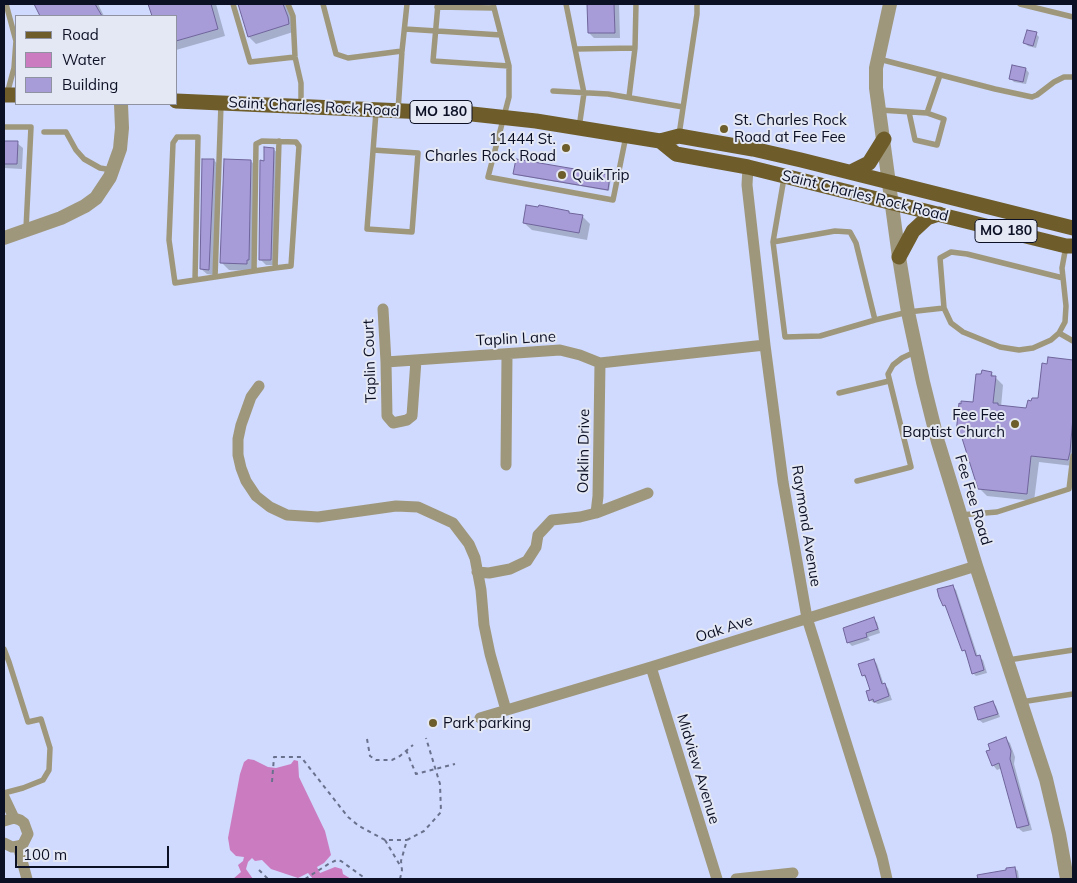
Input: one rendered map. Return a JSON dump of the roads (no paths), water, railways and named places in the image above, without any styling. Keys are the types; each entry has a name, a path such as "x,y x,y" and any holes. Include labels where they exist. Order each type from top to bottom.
{"main road":[{"name":"Saint Charles Rock Road","path":"178,101 398,110 504,117 660,141 679,136 753,149 1073,228"},
{"path":"850,172 869,163 884,139"},
{"name":"Saint Charles Rock Road","path":"660,141 676,154 748,167 1070,246"},
{"path":"899,257 913,231 927,218 939,214"}],"street":[{"name":"Fee Fee Road","path":"890,4 876,68 879,110 908,312 938,442 976,566 1046,779 1068,860 1067,879"},
{"path":"4,238 61,218 96,198 113,170 120,149 122,128 121,105"},
{"name":"Raymond Avenue","path":"748,167 747,185 765,345 784,482 806,618 882,857 887,879"},
{"name":"Taplin Court","path":"383,309 387,416 393,423 407,420 412,416 416,360"},
{"name":"Taplin Lane","path":"386,362 560,350 600,363 765,345"},
{"path":"506,465 507,355"},
{"name":"Oaklin Drive","path":"477,572 490,573 510,569 527,560 536,547 538,536 552,520 596,513 598,496 600,363"},
{"path":"259,386 252,397 238,439 241,468 246,481 256,496 270,507 287,515 318,517 396,506 418,507 453,523 469,544 475,558 484,625 506,710"},
{"path":"596,513 648,493"},
{"name":"Oak Ave","path":"480,718 976,566"},
{"name":"Midview Avenue","path":"651,667 717,879"},
{"path":"4,797 9,820 24,823 27,828 26,839 18,846 12,847 4,843"},
{"path":"18,846 27,879"},
{"path":"736,879 793,872"}],"lane":[{"path":"6,4 15,37"},
{"path":"234,4 250,62 295,57"},
{"path":"288,4 293,16 295,57 301,83 301,107"},
{"path":"323,4 336,54 348,58 402,51"},
{"path":"398,110 407,4"},
{"path":"566,4 584,93 579,128"},
{"path":"629,97 636,48 636,4"},
{"path":"679,136 697,4"},
{"path":"1020,4 1073,17"},
{"path":"509,66 433,61 438,5 494,6 509,66 509,97 488,177 612,200 626,136"},
{"path":"405,29 501,35"},
{"path":"576,49 636,48"},
{"path":"8,94 15,54"},
{"path":"877,59 1032,97 1064,77 1073,77"},
{"path":"927,113 940,75"},
{"path":"553,91 608,94 683,107"},
{"path":"215,277 221,103"},
{"path":"373,150 418,153 412,232 367,229 376,110"},
{"path":"879,110 927,113 944,118 937,145 914,140 908,112"},
{"path":"4,127 31,127 26,231"},
{"path":"44,132 66,132 76,150 84,159 100,168 113,170"},
{"path":"196,280 198,137 177,137 173,143 169,240 175,283 196,280 254,271 291,266 299,146 296,142 279,141 262,141 256,144 254,271"},
{"path":"275,268 279,141"},
{"path":"784,176 773,242 785,337 820,336 908,312 944,308"},
{"path":"773,242 835,230 850,232 856,243 875,320"},
{"path":"1063,278 967,254 951,252 940,258 944,308 951,323 964,332 1000,347 1019,350 1034,348 1051,340 1059,334 1065,322 1066,314 1062,262 1070,246"},
{"path":"1059,334 1073,341"},
{"path":"857,481 911,467 888,374 893,365 902,358 917,351"},
{"path":"839,393 889,382"},
{"path":"960,515 997,512 1071,489 1073,456"},
{"path":"4,650 28,722 41,719 50,748 50,770 43,780 4,793"},
{"path":"1008,660 1073,650"},
{"path":"1022,702 1073,694"}],"water":[{"path":"248,759 276,768 291,764 294,760 298,761 299,777 325,831 331,855 324,863 317,867 320,873 335,867 342,869 343,874 351,879 313,879 308,873 298,878 271,869 262,860 255,861 252,858 248,862 246,869 253,879 233,879 241,872 238,865 243,861 244,857 236,856 230,850 228,838 240,774 244,762"}],"place":[{"name":"St. Charles Rock Road at Fee Fee","path":"724,129"},
{"name":"11444 St. Charles Rock Road","path":"566,148"},
{"name":"QuikTrip","path":"562,175"},
{"name":"Fee Fee Baptist Church","path":"1015,424"},
{"name":"Park parking","path":"433,723"}]}
